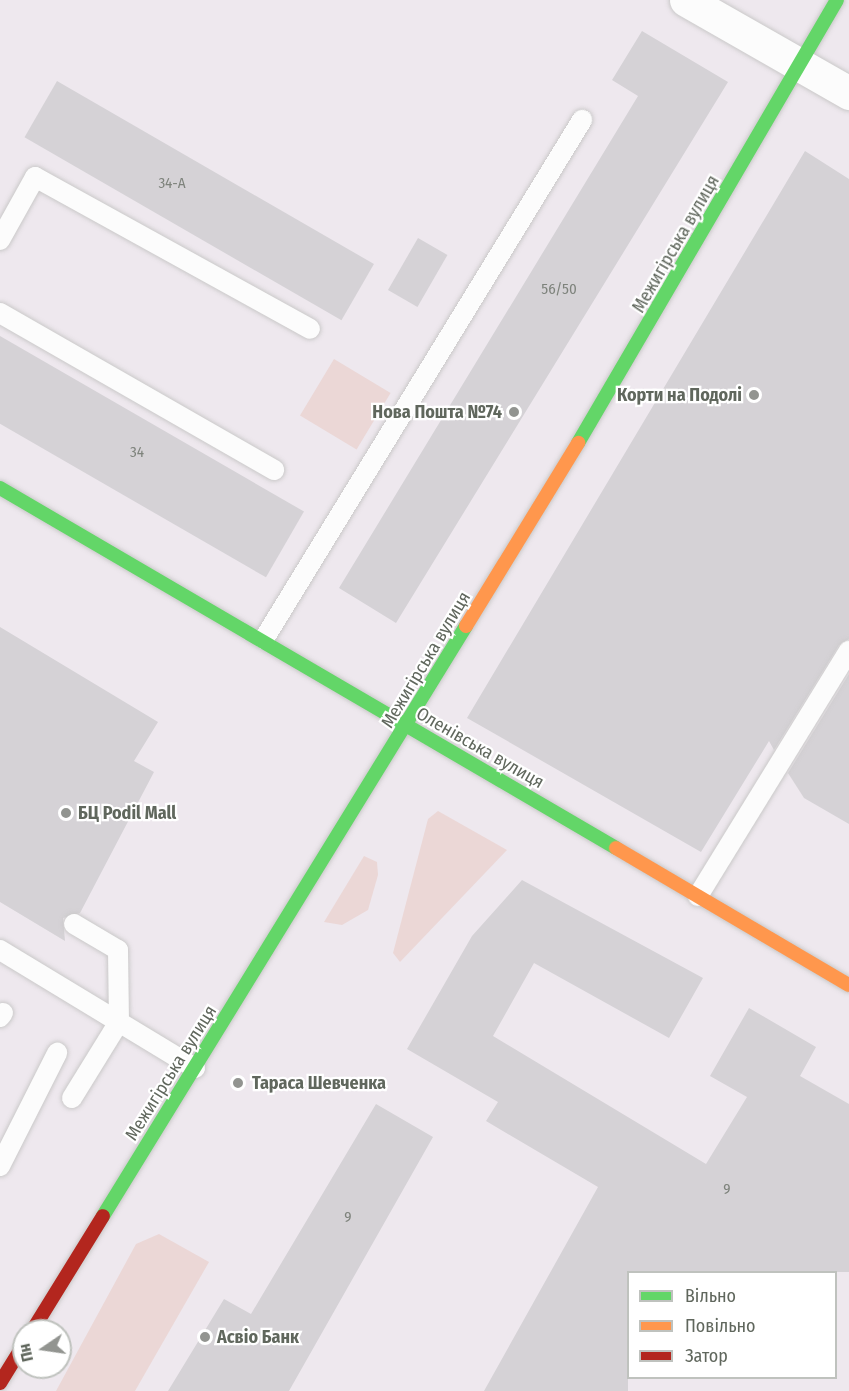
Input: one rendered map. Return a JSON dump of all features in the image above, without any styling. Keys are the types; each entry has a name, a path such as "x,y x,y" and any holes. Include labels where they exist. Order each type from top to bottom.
{"street":[{"path":"686,0 849,93"},
{"name":"Межигірська вулиця","path":"39,1319 407,726 625,367 837,0"},
{"name":"Оленівська вулиця","path":"0,488 264,639 407,726 698,896 847,980"},
{"path":"0,1383 12,1364"}],"lane":[{"path":"264,639 582,120"},
{"path":"0,240 35,177 310,329"},
{"path":"0,313 274,470"},
{"path":"698,896 849,651"},
{"path":"72,1098 119,1022 118,950 74,924"},
{"path":"0,950 195,1068"},
{"path":"0,1166 57,1053"}],"shaded area":[{"path":"334,359 391,393 357,450 300,416"},
{"path":"438,811 507,850 400,962 393,953 428,819"},
{"path":"364,856 377,862 378,875 368,910 342,925 324,922"},
{"path":"159,1234 209,1262 135,1391 56,1391 63,1379 72,1379 72,1362 136,1244"}],"building":[{"path":"642,31 728,82 396,623 339,588 638,96 612,80"},
{"path":"57,81 374,264 341,320 25,137"},
{"name":"Корти на Подолі","path":"805,151 849,179 849,639 839,645 774,750 769,741 701,852 467,718"},
{"path":"418,238 447,255 417,307 388,290"},
{"path":"0,336 304,512 266,577 0,424"},
{"name":"БЦ Podil Mall","path":"0,627 158,722 134,761 154,772 80,913 63,918 65,941 0,902"},
{"path":"849,674 849,824 804,798 788,773"},
{"path":"522,880 703,978 669,1038 534,963 493,1036 706,1164 747,1097 710,1076 749,1008 816,1047 800,1076 849,1104 849,1272 627,1271 628,1391 484,1391 598,1187 486,1121 498,1102 407,1049 472,936"},
{"path":"376,1104 433,1137 289,1391 168,1391 224,1299 251,1314"}],"traffic: fast":[{"path":"578,443 837,0"},
{"path":"0,488 616,848"},
{"path":"103,1216 466,626"}],"traffic: slow":[{"path":"466,626 578,443"},
{"path":"616,848 849,985"}],"traffic: jam":[{"path":"39,1319 103,1216"},
{"path":"0,1383 12,1364"}],"place":[{"name":"Корти на Подолі","path":"754,395"},
{"name":"Нова Пошта №74","path":"514,412"},
{"name":"БЦ Podil Mall","path":"66,813"},
{"name":"Тараса Шевченка","path":"238,1083"},
{"name":"Асвіо Банк","path":"205,1337"}]}
